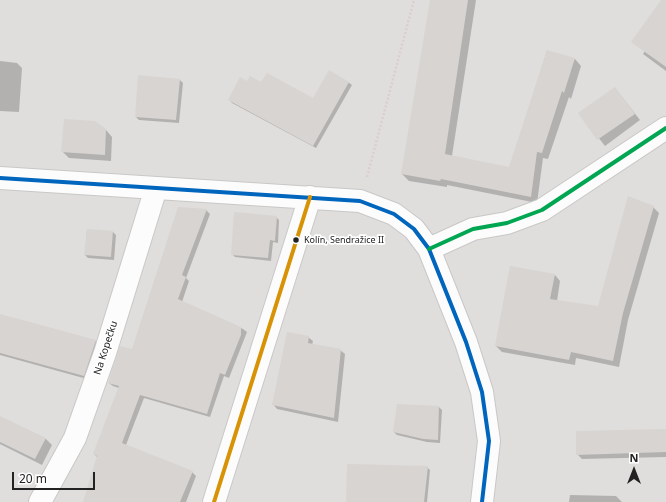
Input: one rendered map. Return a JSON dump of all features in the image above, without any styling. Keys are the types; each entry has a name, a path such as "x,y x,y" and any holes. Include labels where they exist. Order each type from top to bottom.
{"street":[{"path":"429,249 473,230 507,222 542,210 666,128"},
{"path":"0,178 360,201 394,214 414,229 429,249 466,342 482,392 489,441 482,502"},
{"name":"Na Kopečku","path":"40,502 75,438 105,353 156,188"},
{"path":"214,502 310,197"}],"path":[{"path":"360,201 414,0"}],"shaded area":[{"path":"0,0 666,0 666,502 0,502"}],"building":[{"path":"430,0 468,0 445,154 509,167 547,50 575,58 564,93 562,91 542,153 537,152 531,197 441,179 440,181 401,174"},
{"path":"661,0 666,0 666,67 631,42"},
{"path":"329,70 349,82 313,146 228,100 240,77 247,81 250,76 261,82 267,73 313,98"},
{"path":"138,75 180,79 176,120 135,117"},
{"path":"615,87 635,114 597,140 578,113"},
{"path":"64,119 95,121 106,129 105,155 61,152"},
{"path":"628,196 654,206 623,313 613,361 571,352 569,360 495,346 510,266 555,274 550,299 598,306"},
{"path":"178,207 207,209 182,275 186,277 178,299 241,327 241,335 225,375 220,373 207,414 140,395 122,443 193,471 180,502 83,502 97,456 93,454 119,386 108,383 120,346 132,349"},
{"path":"234,212 277,216 275,241 270,240 268,258 231,255"},
{"path":"87,229 113,231 111,257 84,255"},
{"path":"0,314 96,340 84,376 0,353"},
{"path":"287,332 309,336 308,343 341,349 334,418 272,405"},
{"path":"397,404 439,406 438,440 423,439 393,432"},
{"path":"0,416 46,438 35,459 0,442"},
{"path":"666,429 666,452 576,455 576,431"},
{"path":"347,464 428,466 424,502 346,502"}],"transit line":[{"path":"429,249 473,229 507,223 542,210 666,128"},
{"path":"0,178 360,201 394,214 414,229 429,249 466,342 482,392 489,441 482,502"},
{"path":"214,502 310,197"}],"place":[{"name":"Kolín, Sendražice II","path":"296,240"}]}
